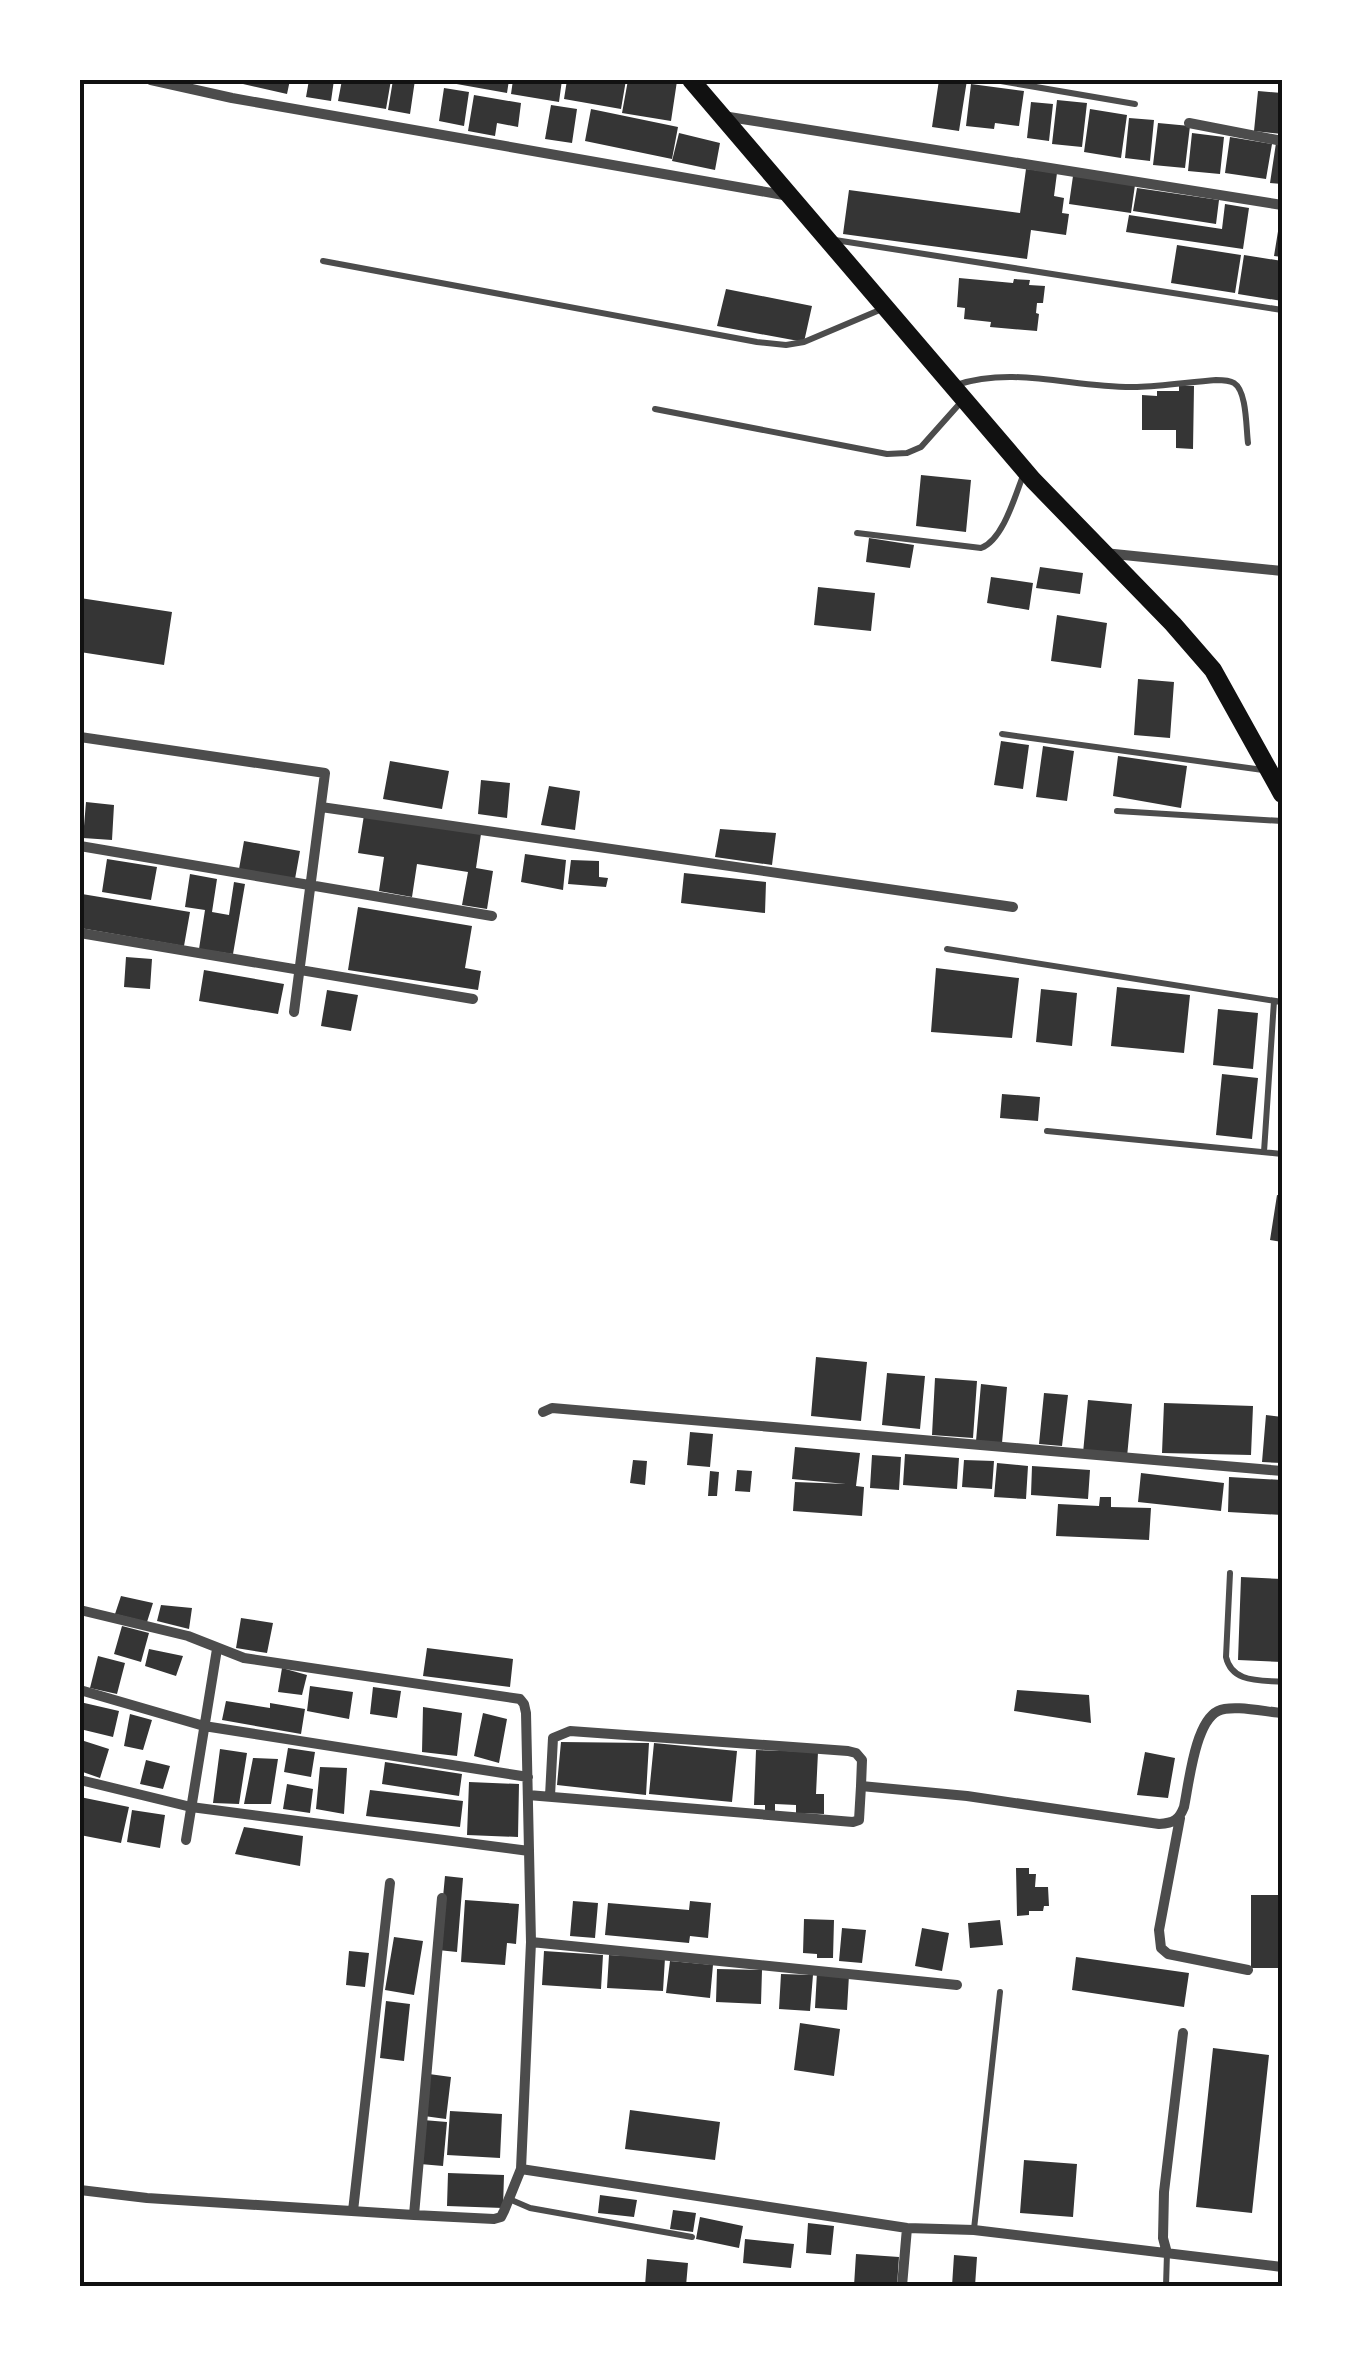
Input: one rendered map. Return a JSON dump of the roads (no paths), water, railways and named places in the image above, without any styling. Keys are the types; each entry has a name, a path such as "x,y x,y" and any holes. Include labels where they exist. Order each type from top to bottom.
{"main road":[{"path":"690,80 1026,470 1213,670 1282,794"}],"street":[{"path":"150,80 232,98 790,196"},
{"path":"722,116 1282,204"},
{"path":"1188,123 1282,141"},
{"path":"1104,552 1282,571"},
{"path":"80,737 325,773 294,1012"},
{"path":"321,807 1013,907"},
{"path":"80,846 492,916"},
{"path":"80,933 474,999"},
{"path":"542,1412 552,1408 1282,1471"},
{"path":"80,1610 188,1636 244,1658 520,1700 526,1712 531,1942 521,2169 501,2216 414,2216 80,2190"},
{"path":"186,1840 217,1648"},
{"path":"80,1690 204,1726 528,1777"},
{"path":"1248,1970 1168,1954 1161,1948 1159,1930 1202,1724 1218,1711 1232,1708 1282,1714"},
{"path":"528,1795 852,1822 859,1820 861,1814 862,1760 848,1751 570,1732 553,1738 550,1796"},
{"path":"80,1780 191,1807 529,1851"},
{"path":"861,1786 967,1796 1160,1824 1180,1818"},
{"path":"353,2211 390,1883"},
{"path":"414,2216 442,1898"},
{"path":"531,1942 957,1985"},
{"path":"1167,2254 1162,2238 1164,2192 1183,2033"},
{"path":"521,2169 907,2228 974,2230 1282,2268"},
{"path":"902,2286 907,2228"}],"lane":[{"path":"995,80 1134,104"},
{"path":"829,239 1282,310"},
{"path":"323,261 786,346 886,307"},
{"path":"656,409 887,454 907,453 921,447 959,392 974,379 998,376 1135,387 1229,380 1242,393 1248,442"},
{"path":"857,533 980,548 992,544 1026,470"},
{"path":"1002,734 1269,771"},
{"path":"1117,811 1282,821"},
{"path":"947,949 1278,1002 1264,1152"},
{"path":"1047,1131 1282,1154"},
{"path":"1230,1573 1226,1657 1229,1670 1237,1676 1282,1682"},
{"path":"974,2230 1000,1992"},
{"path":"508,2199 530,2208 692,2237"},
{"path":"1166,2286 1167,2254"}]}
